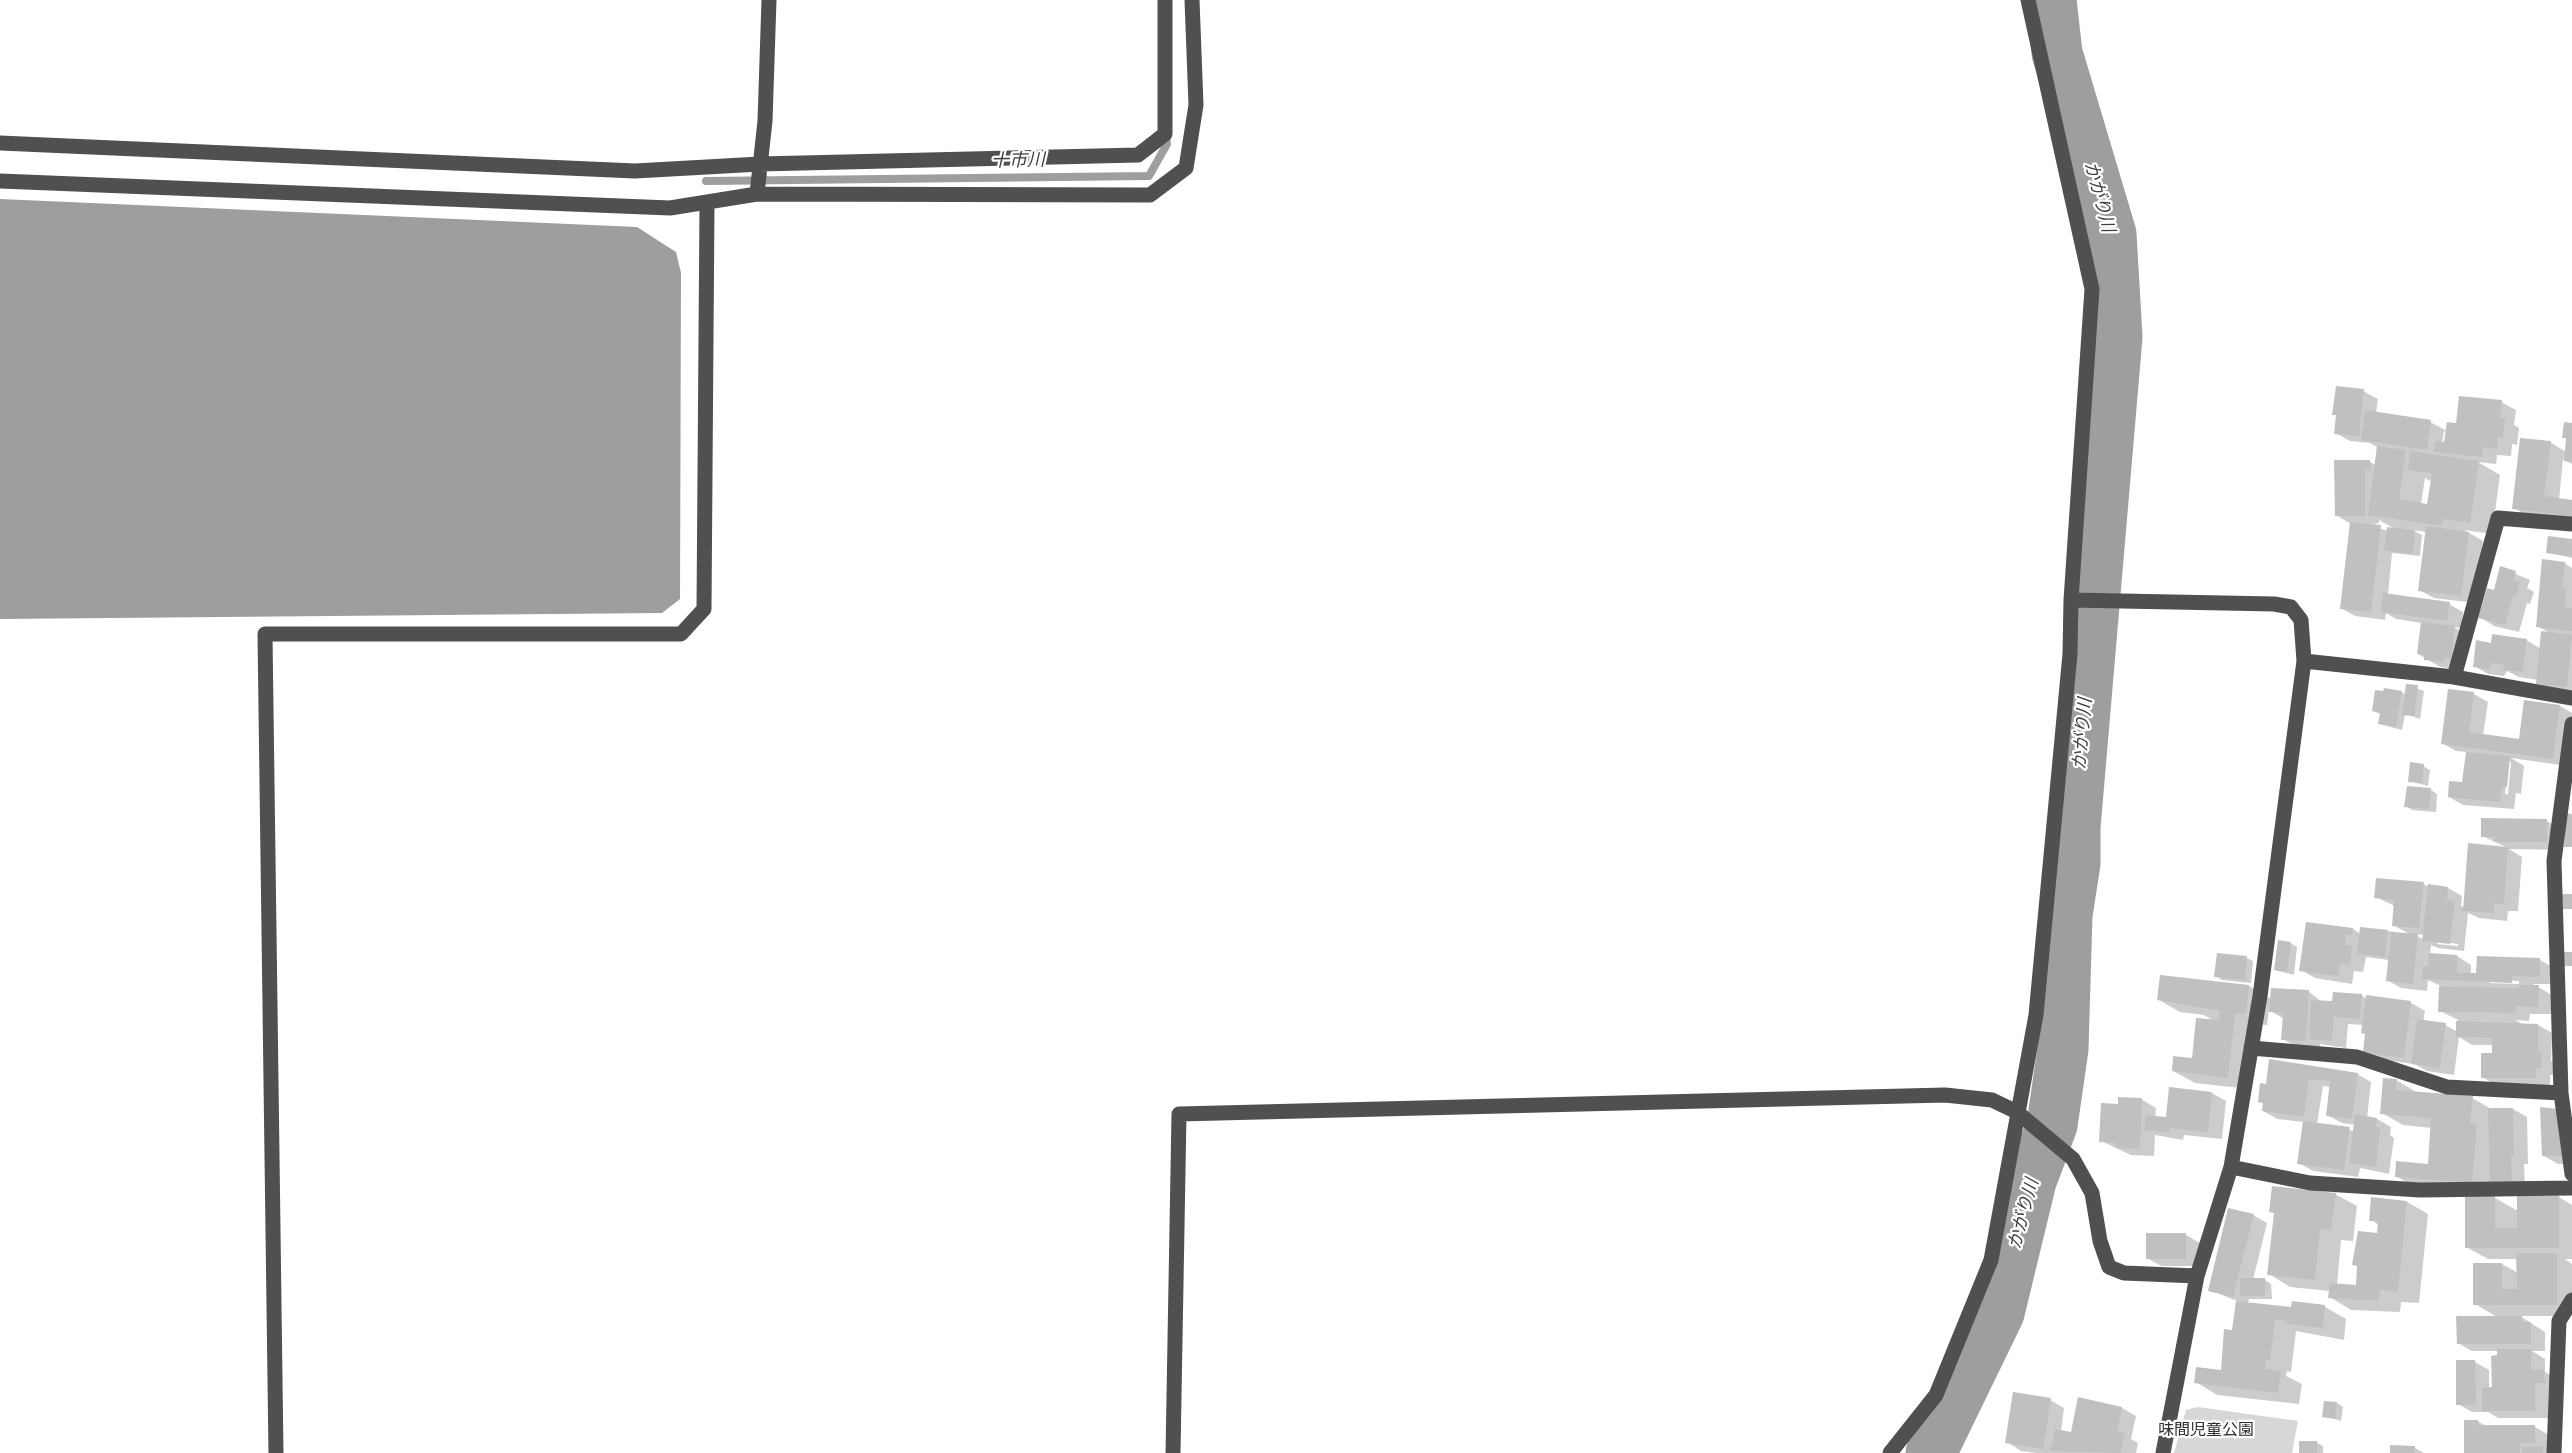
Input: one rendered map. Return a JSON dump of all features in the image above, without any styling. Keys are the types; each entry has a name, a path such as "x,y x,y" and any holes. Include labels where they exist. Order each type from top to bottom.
{"street":[{"path":"757,194 765,122 769,0"},
{"path":"0,143 635,171 760,164 1138,155 1165,134 1165,0"},
{"path":"0,181 670,208 757,194 1150,195 1186,168 1196,105 1192,0"},
{"path":"1890,1453 1936,1395 1991,1260 2036,1015 2070,654 2071,600 2092,289 2028,0"},
{"path":"276,1453 265,634 681,634 704,609 707,203"},
{"path":"2454,677 2498,518 2572,524"},
{"path":"2071,600 2274,604 2290,607 2301,621 2304,661 2260,996 2231,1167 2197,1276 2163,1453"},
{"path":"2304,661 2454,677 2572,698"},
{"path":"2572,724 2554,861 2561,1093 2572,1174"},
{"path":"2251,1048 2357,1057 2447,1087 2561,1093"},
{"path":"1173,1453 1179,1114 1945,1095 1992,1100 2017,1112 2073,1159 2092,1193 2100,1241 2109,1267 2124,1273 2197,1276"},
{"path":"2231,1167 2310,1183 2420,1190 2572,1188"},
{"path":"2554,1453 2559,1321 2572,1300"}],"green space":[{"name":"味間児童公園","path":"2198,1407 2298,1421 2292,1453 2174,1453 2186,1410"}],"shaded area":[{"path":"0,199 637,227 676,252 681,273 680,599 662,613 0,619"}],"building":[{"path":"2336,386 2364,389 2359,436 2334,434 2336,415 2332,415"},
{"path":"2459,396 2502,400 2500,418 2505,418 2503,438 2498,437 2497,449 2483,447 2482,457 2434,452 2435,441 2444,442 2447,422 2456,423"},
{"path":"2365,410 2431,420 2427,450 2361,440"},
{"path":"2564,422 2572,423 2572,462 2564,461 2566,438 2562,438"},
{"path":"2520,438 2551,441 2544,496 2572,500 2572,516 2512,509"},
{"path":"2377,446 2406,450 2399,499 2427,504 2432,473 2408,470 2410,451 2479,461 2470,523 2443,519 2442,526 2368,515"},
{"path":"2334,460 2370,460 2371,469 2365,469 2365,516 2335,516"},
{"path":"2350,522 2381,525 2371,612 2340,609"},
{"path":"2426,526 2469,532 2461,596 2418,591"},
{"path":"2387,527 2415,530 2413,554 2384,550"},
{"path":"2548,536 2572,539 2572,557 2546,553"},
{"path":"2542,559 2565,562 2562,588 2566,588 2565,607 2572,608 2572,631 2536,627"},
{"path":"2500,566 2516,571 2514,580 2520,582 2516,597 2513,596 2505,625 2478,618 2487,588 2494,590"},
{"path":"2383,593 2450,602 2447,621 2381,612"},
{"path":"2421,622 2455,626 2451,658 2445,657 2444,662 2424,660 2424,655 2417,654"},
{"path":"2541,631 2572,635 2567,687 2536,684"},
{"path":"2492,634 2527,639 2523,672 2503,670 2504,665 2491,663 2490,669 2473,667 2476,640 2491,643"},
{"path":"2406,684 2418,685 2414,716 2402,715"},
{"path":"2384,688 2402,691 2396,727 2378,724 2380,713 2372,711 2375,690 2383,691"},
{"path":"2448,689 2474,692 2469,732 2519,739 2524,700 2560,705 2553,759 2441,744"},
{"path":"2466,752 2510,756 2507,787 2502,786 2500,802 2448,797 2449,781 2462,782"},
{"path":"2410,762 2424,764 2422,783 2408,782"},
{"path":"2407,786 2431,788 2429,809 2404,807"},
{"path":"2566,813 2572,814 2572,847 2564,847"},
{"path":"2481,818 2547,819 2547,842 2494,842 2494,837 2481,837"},
{"path":"2468,843 2508,847 2504,904 2494,903 2494,913 2463,911"},
{"path":"2376,878 2424,882 2419,928 2392,926 2394,900 2374,898"},
{"path":"2428,884 2448,887 2447,900 2455,901 2450,944 2422,941"},
{"path":"2561,894 2572,894 2572,909 2561,909"},
{"path":"2306,922 2353,928 2352,935 2346,934 2345,945 2352,946 2350,965 2340,964 2338,976 2299,971"},
{"path":"2360,927 2388,930 2385,957 2357,954"},
{"path":"2391,932 2418,934 2413,984 2386,981"},
{"path":"2278,940 2291,942 2287,972 2274,970"},
{"path":"2562,952 2572,952 2572,966 2562,966"},
{"path":"2217,953 2247,956 2245,980 2214,977"},
{"path":"2429,953 2457,955 2457,973 2476,973 2477,956 2540,958 2540,977 2512,976 2512,983 2422,979 2423,966 2428,966"},
{"path":"2160,975 2249,985 2246,1014 2235,1013 2228,1078 2172,1071 2173,1056 2192,1058 2196,1018 2219,1020 2220,1011 2157,1000"},
{"path":"2519,985 2539,985 2538,1007 2516,1006 2515,1013 2438,1012 2439,986 2518,988"},
{"path":"2271,988 2309,990 2306,1041 2281,1040 2283,1013 2269,1012"},
{"path":"2333,992 2362,994 2360,1019 2334,1017 2332,1041 2309,1039 2311,1000 2332,1001"},
{"path":"2366,995 2411,1001 2404,1058 2363,1052 2365,1034 2361,1033"},
{"path":"2417,1019 2446,1023 2440,1068 2411,1064"},
{"path":"2456,1021 2538,1024 2538,1053 2542,1053 2541,1068 2536,1068 2536,1078 2481,1078 2481,1053 2492,1053 2492,1038 2456,1037"},
{"path":"2269,1059 2358,1073 2352,1119 2326,1116 2330,1081 2309,1079 2304,1117 2262,1111 2263,1103 2258,1102 2260,1083 2266,1084"},
{"path":"2383,1078 2397,1079 2396,1090 2473,1096 2470,1123 2477,1124 2472,1183 2395,1177 2396,1161 2428,1164 2431,1118 2380,1114"},
{"path":"2169,1087 2212,1092 2208,1132 2170,1128 2169,1133 2144,1130 2146,1115 2166,1117"},
{"path":"2118,1097 2142,1098 2140,1149 2115,1148 2116,1143 2099,1142 2101,1103 2118,1104"},
{"path":"2540,1107 2558,1109 2562,1156 2542,1156"},
{"path":"2488,1108 2513,1108 2512,1181 2490,1181"},
{"path":"2355,1114 2377,1118 2376,1127 2380,1128 2376,1167 2349,1163"},
{"path":"2303,1121 2350,1127 2344,1170 2297,1164"},
{"path":"2272,1186 2336,1193 2331,1230 2320,1229 2315,1280 2267,1275 2274,1213 2269,1212"},
{"path":"2465,1196 2495,1196 2495,1228 2517,1228 2517,1196 2559,1196 2559,1248 2465,1248"},
{"path":"2371,1197 2407,1201 2398,1292 2380,1290 2379,1301 2328,1298 2330,1283 2356,1285 2357,1266 2352,1265 2358,1231 2377,1233 2378,1221 2369,1221"},
{"path":"2228,1208 2254,1214 2233,1297 2208,1291"},
{"path":"2146,1233 2186,1233 2186,1259 2146,1259"},
{"path":"2516,1253 2557,1253 2557,1305 2473,1305 2473,1263 2502,1263 2502,1289 2517,1289"},
{"path":"2240,1278 2265,1278 2265,1296 2240,1296"},
{"path":"2236,1301 2291,1307 2292,1301 2325,1305 2323,1328 2286,1324 2287,1321 2275,1320 2270,1360 2266,1360 2265,1369 2281,1371 2278,1393 2194,1383 2196,1367 2221,1370 2224,1329 2232,1330"},
{"path":"2456,1316 2522,1316 2522,1322 2531,1322 2531,1344 2457,1344"},
{"path":"2497,1349 2531,1349 2531,1370 2544,1369 2545,1383 2535,1383 2535,1411 2482,1411 2482,1388 2492,1387 2491,1356 2497,1355"},
{"path":"2456,1360 2475,1360 2476,1405 2456,1405"},
{"path":"2013,1392 2051,1398 2043,1449 2005,1443"},
{"path":"2078,1397 2122,1407 2117,1432 2125,1433 2120,1453 2050,1451 2055,1429 2071,1432"},
{"path":"2324,1401 2337,1402 2335,1419 2322,1417"},
{"path":"2464,1420 2478,1420 2478,1425 2535,1425 2535,1443 2520,1443 2520,1453 2464,1453"},
{"path":"2299,1441 2317,1441 2317,1453 2299,1453"},
{"path":"2390,1445 2415,1446 2415,1453 2390,1453"},
{"path":"2543,1446 2543,1453 2522,1453 2522,1447"}],"waterway":[{"name":"かがり川","path":"1931,1453 1999,1313 2031,1181 2052,1125 2063,1049 2067,915 2075,863 2075,827 2117,337 2111,234 2057,53 2051,0"},
{"name":"十市川","path":"706,181 1149,176 1167,144 1166,133"}]}
